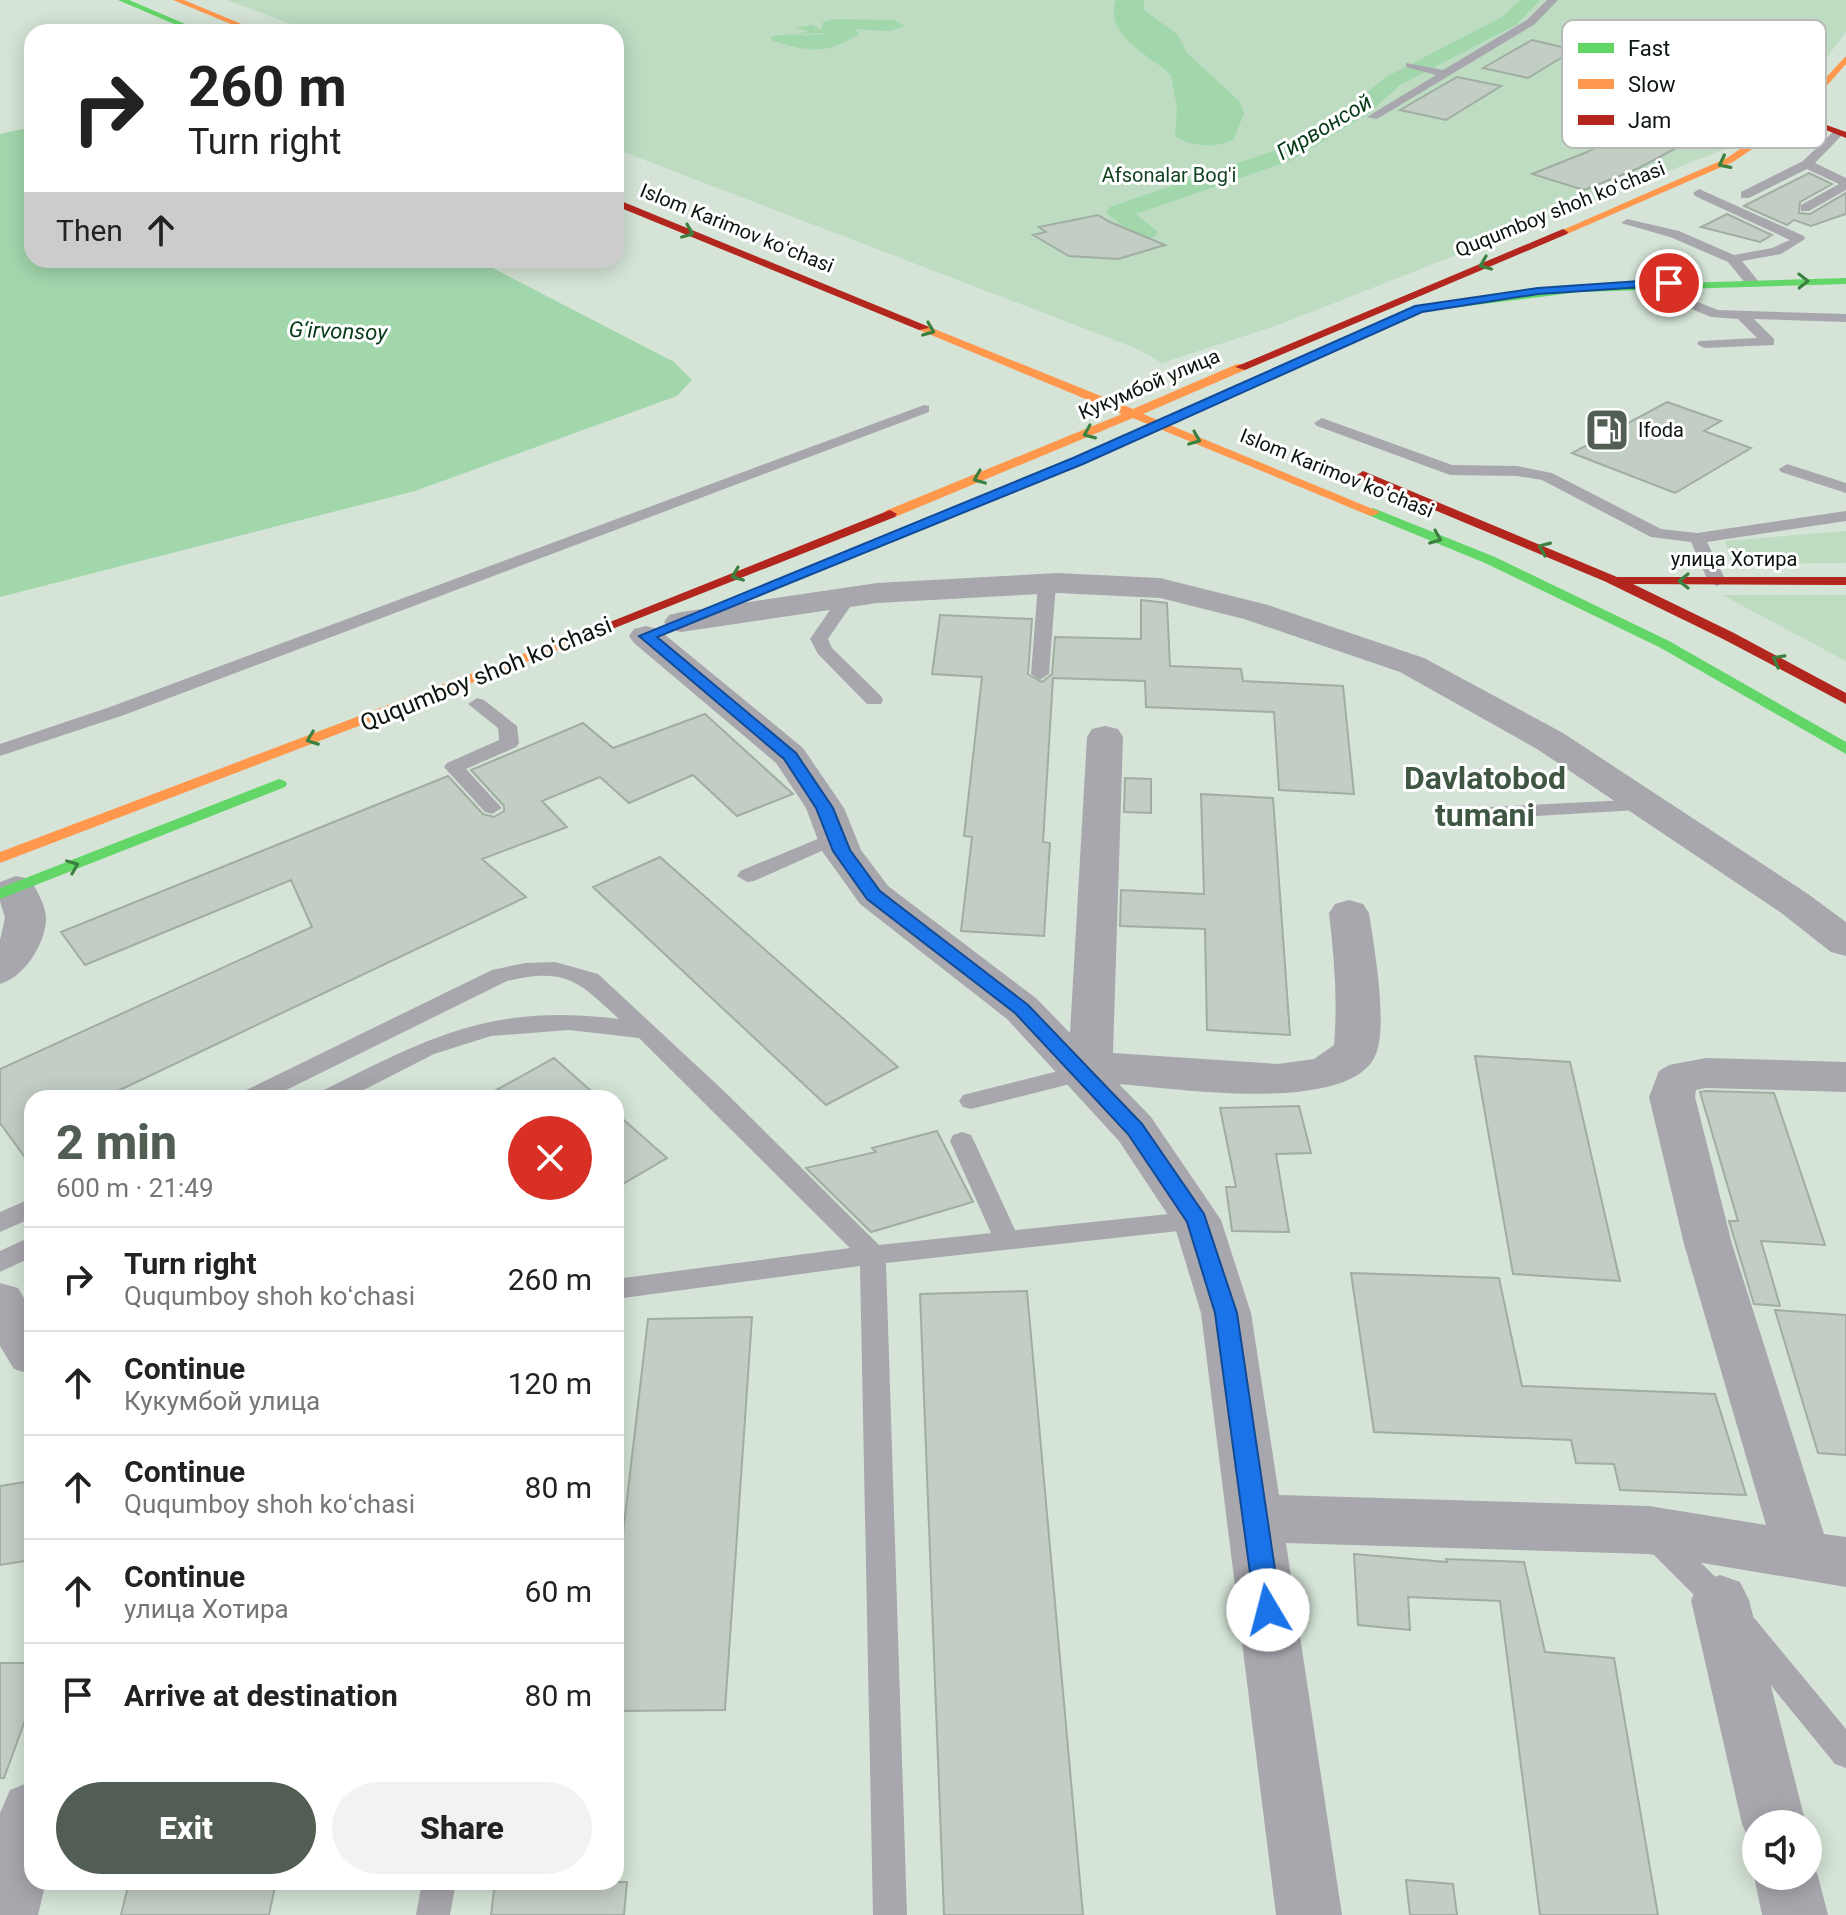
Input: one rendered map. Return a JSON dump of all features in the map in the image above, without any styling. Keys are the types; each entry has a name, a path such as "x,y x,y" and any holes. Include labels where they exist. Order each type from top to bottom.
{"main road":[{"path":"122,0 180,24"},
{"path":"177,0 237,24"},
{"name":"Ququmboy shoh koʻchasi","path":"1826,81 1846,59"},
{"path":"1826,115 1834,108"},
{"name":"Ququmboy shoh koʻchasi","path":"1264,358 1675,186 1730,160 1748,148"},
{"name":"Ququmboy shoh koʻchasi","path":"1318,355 1419,309 1699,193 1755,166"},
{"name":"Islom Karimov koʻchasi","path":"624,205 1490,560 1664,644 1846,749"},
{"path":"1419,309 1538,291 1642,283 1846,281"},
{"name":"Кукумбой улица","path":"1051,449 1264,358"},
{"name":"Кукумбой улица","path":"1134,436 1190,408 1145,388"},
{"name":"Ququmboy shoh koʻchasi","path":"5,880 637,615 1051,449"},
{"name":"Islom Karimov koʻchasi","path":"1350,470 1621,580 1725,631 1846,699"},
{"name":"улица Хотира","path":"1621,580 1846,581"},
{"path":"653,633 754,592"},
{"path":"5,880 300,775"}],"street":[{"path":"653,633 877,593 1047,584 1160,588 1256,612 1412,665 1550,741 1794,903 1846,943"},
{"path":"653,633 790,756 825,808 842,851 874,895 1022,1009 1088,1074 1135,1129 1197,1220 1226,1313 1309,1915"},
{"path":"1088,1074 1105,737"},
{"path":"0,970 20,943 26,918 5,880"},
{"path":"1088,1074 1278,1079 1326,1073 1355,1052 1358,983 1349,913"},
{"path":"1256,1518 1649,1530 1825,1559 1708,1244 1672,1097 1675,1082 1685,1076 1706,1073 1846,1077"},
{"path":"0,1302 24,1342"},
{"path":"1720,1600 1771,1810"},
{"path":"5,1915 24,1842"},
{"path":"1789,1890 1795,1915"}],"lane":[{"path":"1373,117 1531,22 1553,0"},
{"path":"1410,65 1445,74"},
{"path":"1826,148 1842,134"},
{"path":"1745,195 1807,164 1826,148"},
{"path":"1807,164 1846,184"},
{"path":"1805,208 1846,184"},
{"path":"1699,193 1799,239 1792,245 1733,259"},
{"path":"1627,223 1674,234 1733,259 1752,282"},
{"path":"1642,283 1716,314 1846,318"},
{"path":"1704,344 1769,342 1743,316"},
{"path":"0,750 117,711 924,409"},
{"path":"1322,423 1450,470 1517,471 1546,476 1657,533 1697,538 1846,516"},
{"path":"1787,469 1846,488"},
{"path":"1697,538 1717,581"},
{"path":"1040,674 1047,584"},
{"path":"847,598 819,639 824,650 874,700"},
{"path":"477,704 507,726 509,743 454,767 492,808"},
{"path":"1472,814 1647,805"},
{"path":"747,876 837,837"},
{"path":"266,1090 500,975 540,966 567,970 590,979 649,1032 873,1255 890,1915"},
{"path":"344,1090 437,1044 485,1029 530,1022 571,1022 609,1024 649,1032"},
{"path":"971,1101 1088,1074"},
{"path":"962,1141 1007,1240"},
{"path":"0,1223 24,1211"},
{"path":"624,1288 873,1255 1197,1220"},
{"path":"0,1262 24,1250"},
{"path":"1649,1530 1720,1600 1846,1753"},
{"path":"433,1915 438,1890"}],"green space":[{"name":"Afsonalar Bog'i","path":"227,0 1846,0 1846,32 1826,58 1826,20 1562,20 1562,148 1727,148 1281,324 1162,363 1135,348 624,152 624,24 290,24"},
{"path":"1846,531 1846,563 1732,564 1725,541"},
{"path":"1722,595 1846,595 1846,661"}],"water":[{"path":"1116,0 1144,0 1144,10 1178,35 1187,53 1239,101 1244,113 1234,139 1204,145 1188,143 1175,136 1177,108 1171,75 1122,34 1114,13"},
{"path":"836,19 894,20 905,26 890,31 852,29 859,32 858,35 835,46 816,50 771,40 771,37 778,35 827,33 798,34 808,31 796,28 812,25 821,30 823,22"},
{"name":"G‘irvonsoy","path":"24,129 24,268 492,268 674,362 692,380 677,396 415,491 0,597 0,134"}],"building":[{"path":"1532,40 1562,47 1562,57 1528,78 1483,68"},
{"path":"1457,77 1501,86 1446,120 1400,110"},
{"path":"1594,148 1676,148 1639,168 1584,190 1532,174"},
{"path":"1809,173 1832,184 1800,202 1799,213 1810,214 1846,193 1846,214 1811,226 1794,220 1787,225 1744,206"},
{"path":"1727,214 1772,235 1760,242 1701,227"},
{"path":"1098,215 1165,245 1118,259 1069,256 1033,235 1046,232 1039,227"},
{"path":"1667,402 1721,421 1704,431 1751,448 1675,493 1572,453"},
{"path":"1141,600 1167,603 1170,666 1241,669 1243,681 1343,686 1354,794 1279,790 1274,712 1146,707 1145,681 1053,678 1043,842 1050,843 1044,936 961,931 972,837 964,836 982,677 932,674 940,615 1032,619 1028,674 1042,682 1052,674 1055,637 1141,639"},
{"path":"705,714 793,794 737,816 693,775 629,803 600,777 542,801 567,827 482,859 526,897 120,1090 24,1090 24,1156 0,1123 0,1069 312,927 291,880 85,965 61,932 448,776 483,814 494,817 504,811 504,806 471,770 583,723 613,748"},
{"path":"1125,778 1151,779 1151,813 1124,812"},
{"path":"1201,794 1273,798 1290,1035 1207,1030 1205,929 1120,926 1121,890 1204,894"},
{"path":"660,857 898,1067 826,1105 593,887"},
{"path":"1475,1056 1570,1062 1620,1281 1513,1274"},
{"path":"554,1058 590,1090 496,1090"},
{"path":"1700,1092 1774,1093 1825,1245 1761,1241 1780,1306 1754,1304 1729,1221 1738,1221"},
{"path":"1299,1106 1311,1153 1276,1154 1289,1232 1232,1231 1226,1187 1236,1187 1220,1108"},
{"path":"624,1120 667,1158 624,1183"},
{"path":"937,1131 973,1202 871,1232 806,1168 876,1152 872,1148"},
{"path":"1351,1273 1499,1278 1522,1386 1715,1394 1746,1495 1620,1490 1614,1464 1576,1463 1571,1440 1374,1432"},
{"path":"1027,1291 1083,1915 944,1915 920,1294"},
{"path":"1775,1310 1846,1315 1846,1455 1818,1453"},
{"path":"752,1317 725,1710 624,1711 624,1524 648,1319"},
{"path":"24,1482 24,1561 0,1565 0,1486"},
{"path":"1354,1554 1447,1562 1446,1559 1524,1562 1545,1652 1614,1658 1658,1915 1540,1915 1500,1601 1408,1597 1410,1630 1358,1625"},
{"path":"0,1663 24,1663 24,1723 4,1778 0,1778"},
{"path":"1406,1880 1453,1884 1457,1915 1410,1915"},
{"path":"624,1882 627,1882 624,1915 491,1915 494,1890 624,1890"},
{"path":"127,1890 274,1890 269,1915 121,1915"}],"waterway":[{"name":"Гирвонсой","path":"1114,241 1146,232 1118,212 1284,155 1361,108 1393,81 1509,21 1531,0"}],"traffic: fast":[{"path":"122,0 180,24"},
{"path":"1419,309 1579,289 1846,281"},
{"path":"1373,512 1490,560 1664,644 1846,749"},
{"path":"0,894 279,784"}],"traffic: slow":[{"path":"177,0 237,24"},
{"path":"1826,81 1846,59"},
{"path":"1563,232 1730,160 1748,148"},
{"path":"923,328 1373,512"},
{"path":"890,514 1241,367"},
{"path":"0,858 597,630"}],"traffic: jam":[{"path":"1826,127 1846,135"},
{"path":"624,205 923,328"},
{"path":"1241,367 1563,232"},
{"path":"1363,475 1609,578 1728,636 1846,699"},
{"path":"597,630 890,514"},
{"path":"1621,580 1846,581"}],"place":[{"name":"Ifoda","path":"1607,430"}],"district":[{"name":"Davlatobod tumani","path":"1485,796"}],"route":[{"path":"1268,1610 1226,1313 1197,1220 1135,1129 1022,1009 874,895 842,851 825,808 790,756 646,636 1078,461 1419,309 1538,291 1669,283"}]}
